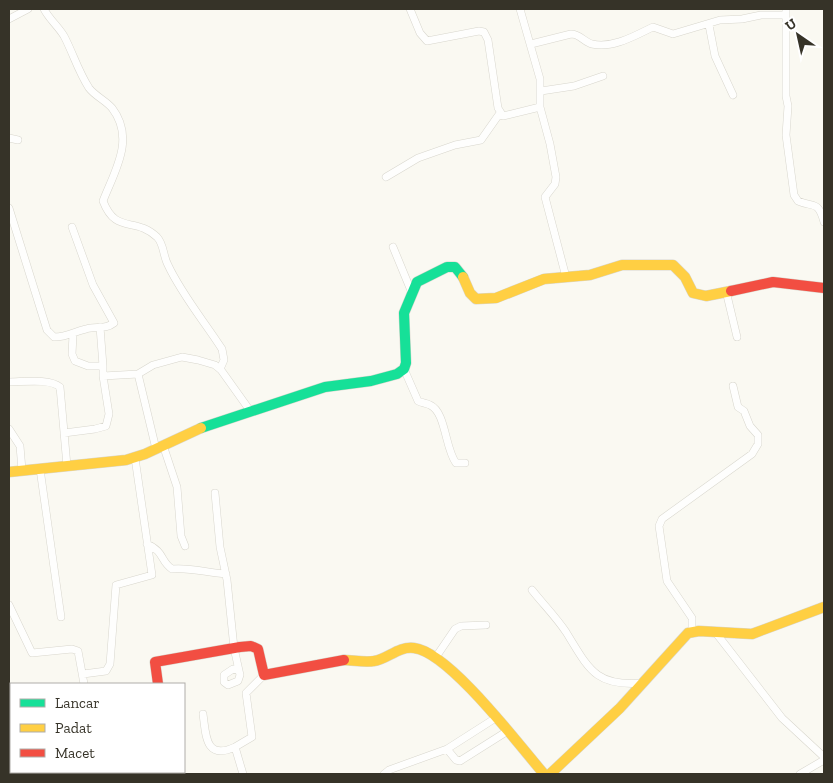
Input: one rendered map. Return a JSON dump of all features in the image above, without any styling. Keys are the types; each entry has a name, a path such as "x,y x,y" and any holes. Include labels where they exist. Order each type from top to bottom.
{"street":[{"path":"9,19 28,9"},
{"path":"44,9 48,18 63,35 75,65 90,88 110,106 122,128 121,160 103,201 108,214 120,223 149,231 158,238 167,264 222,349 224,360 220,369"},
{"path":"386,177 418,158 455,145 481,140 500,113 488,40 484,32 479,31 427,41 420,33 410,9"},
{"path":"520,9 540,79 540,107 550,144 556,177 555,184 546,194 546,203 566,277"},
{"path":"531,44 563,35 576,34 590,44 627,41 653,27 673,34 709,25 720,20 786,12 786,96 788,106 786,134 794,195 798,201 816,205 821,211 824,222"},
{"path":"709,25 715,56 733,95"},
{"path":"541,92 574,86 603,76"},
{"path":"500,113 506,117 540,107"},
{"path":"9,138 18,140"},
{"path":"9,208 47,330 54,337 73,335 83,329 108,327 114,321 93,285 72,226"},
{"path":"393,247 412,293"},
{"path":"465,463 456,462 451,457 448,437 437,413 431,405 418,401 404,369 407,360 403,336 404,313 417,282 424,277 447,267 455,267 460,271 470,293 476,299 487,300 544,279 590,275 622,265 667,263 680,270 693,293 706,296 773,282 824,288"},
{"path":"726,292 738,337"},
{"path":"64,433 95,430 106,426 109,414 103,376 100,327"},
{"path":"73,335 72,354 75,362 88,366 103,366"},
{"path":"103,376 138,374 153,365 182,357 205,361 220,369 251,412"},
{"path":"9,472 135,458 206,426 329,386 379,380 404,369"},
{"path":"138,374 159,447 177,487 181,536 185,546"},
{"path":"9,382 59,385 67,466"},
{"path":"550,774 643,683 658,664 692,631 692,618 667,581 659,526 662,519 752,454 756,448 758,435 750,426 744,411 738,407 733,386"},
{"path":"9,429 20,446 22,470"},
{"path":"83,674 100,672 108,668 113,631 114,589 122,583 152,575 135,458"},
{"path":"40,468 62,617"},
{"path":"215,494 220,547 226,574 238,670"},
{"path":"147,544 159,550 166,564 172,569 189,569 204,573 226,574"},
{"path":"532,590 565,631 576,651 593,672 602,678 623,685 643,683"},
{"path":"9,605 32,654 76,650 80,653 84,683"},
{"path":"692,631 752,634 763,632 793,618 824,607"},
{"path":"436,657 455,629 461,626 486,625"},
{"path":"716,633 776,710 824,759 800,774"},
{"path":"158,683 155,662 251,646 258,649 264,675"},
{"path":"203,714 208,744 212,749 219,751 234,747 252,737 246,693 264,675 339,660 375,661 406,648 414,648 436,657 458,676 544,774"},
{"path":"384,774 389,770 447,749 494,719"},
{"path":"447,749 456,760 460,761 506,732"},
{"path":"234,747 243,774"}],"traffic: fast":[{"path":"201,428 325,387 371,381 397,374 404,369 406,363 404,313 417,282 447,267 455,267 463,277"}],"traffic: slow":[{"path":"463,277 470,293 476,299 496,298 544,279 590,275 622,265 673,265 685,277 693,293 706,296 731,291"},
{"path":"9,472 126,460 145,454 201,428"},
{"path":"550,774 620,708 688,633 699,631 752,634 824,607"},
{"path":"344,660 374,661 408,648 429,653 446,665 464,682 501,722 544,774"}],"traffic: jam":[{"path":"731,291 773,282 824,288"},
{"path":"158,683 155,662 240,647 251,646 258,649 264,675 344,660"}]}
